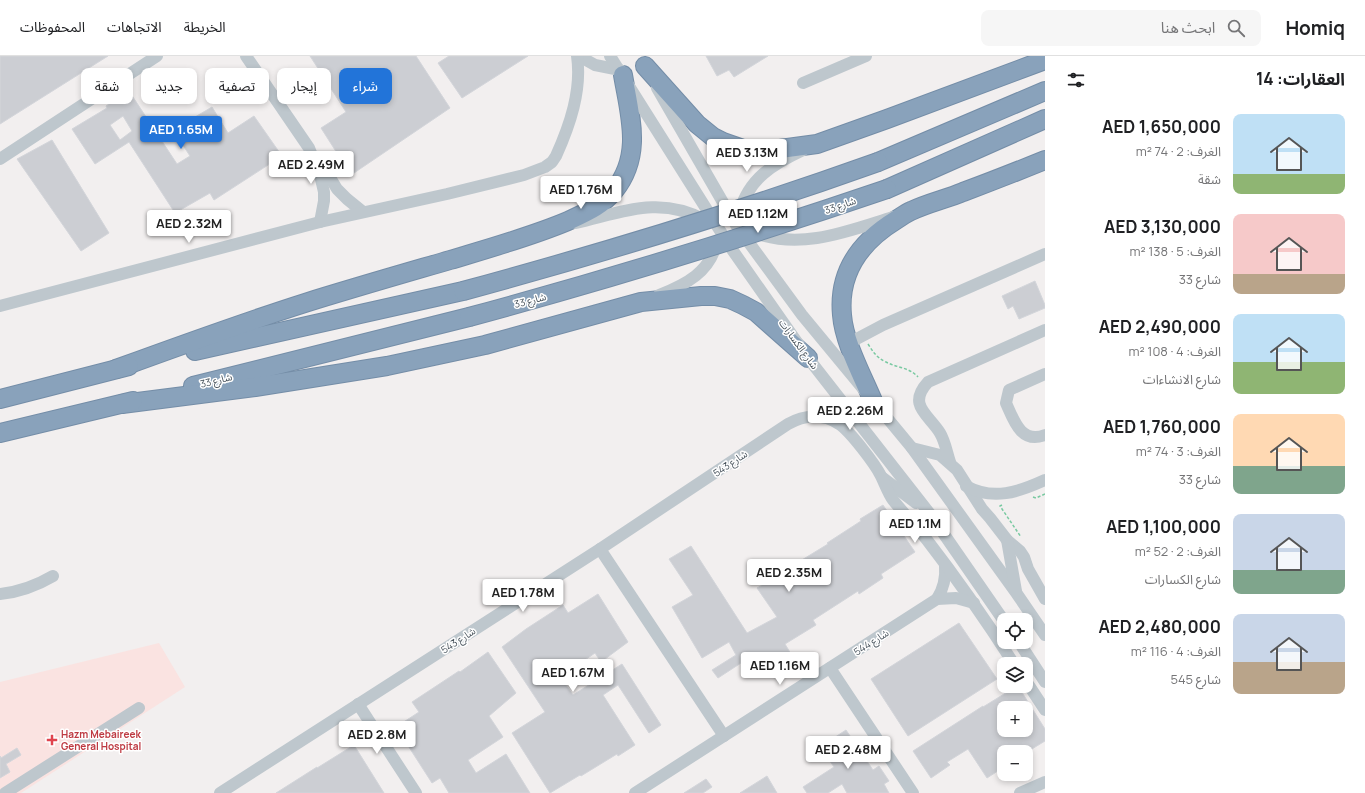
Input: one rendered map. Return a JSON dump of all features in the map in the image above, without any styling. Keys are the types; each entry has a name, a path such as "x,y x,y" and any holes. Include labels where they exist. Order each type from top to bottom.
{"highway":[{"path":"642,61 697,124 709,134 723,142 743,149 759,151 817,144 895,117 1045,60"},
{"path":"116,369 306,303 485,250 546,230 588,212 613,192 625,175 632,154 633,138 621,72"},
{"path":"0,399 116,369 463,291 561,264 755,205 878,162 1045,91"},
{"name":"شارع 33","path":"0,433 469,317 679,257 818,213 887,189 1045,119"},
{"path":"873,400 855,339 844,329 842,315 843,287 853,260 861,248 882,229 911,211 992,182 1045,160"},
{"path":"122,404 261,386 413,361 485,345 641,302 700,296 715,296 730,299 743,304 756,312 808,358"}],"street":[{"path":"0,159 157,56"},
{"path":"246,56 309,148 322,163 337,189 363,212"},
{"path":"578,56 595,65 621,72"},
{"path":"0,306 320,222 481,186 533,172 549,164 554,159 558,150 576,95 579,77 578,56"},
{"name":"شارع الكسارات","path":"610,56 708,212 720,223 731,248 808,358 930,514 998,613"},
{"path":"803,83 866,56"},
{"name":"شارع الكسارات","path":"642,61 690,147 725,204 735,230 748,240 802,315 912,448 1045,635"},
{"path":"731,248 742,204 757,179 772,166 817,144"},
{"path":"309,148 323,183 324,201 320,222"},
{"path":"641,302 685,285 703,270 716,248 725,204"},
{"path":"546,230 634,209 661,207 687,212 720,223 735,230 790,240 808,240 826,238 844,233 911,211"},
{"path":"855,339 883,325 1045,254"},
{"path":"950,462 941,433 924,414 919,402 922,389 928,382 1045,330"},
{"path":"1045,374 1009,390 1006,403 1019,430 1037,438 1045,435"},
{"name":"شارع 543","path":"220,793 600,549 797,419 808,416 819,416 840,424 848,432 881,476"},
{"path":"912,448 940,455 950,462 957,470 982,509 1007,540 1020,551 1024,557 1028,569 1045,599"},
{"path":"881,476 930,514"},
{"path":"881,476 892,498 927,540 974,603 1009,657"},
{"path":"966,485 977,491 988,494 1025,489 1045,480"},
{"path":"1007,540 1017,594"},
{"path":"600,549 724,736"},
{"path":"937,599 941,593 945,579 945,564"},
{"path":"0,594 29,588 42,583 53,576"},
{"path":"937,599 956,598 974,603"},
{"name":"شارع 544","path":"635,793 937,599"},
{"path":"1024,649 1045,682"},
{"path":"830,668 913,793"},
{"path":"1033,692 1045,710"},
{"path":"358,704 416,793"},
{"path":"5,793 139,708"},
{"path":"1020,793 1045,782"}],"path":[{"path":"855,339 885,362 914,372 918,377"},
{"path":"1000,506 1023,541"}],"shaded area":[{"name":"Hazm Mebaireek General Hospital","path":"159,643 185,687 21,793 0,793 0,682"}],"building":[{"path":"0,56 108,56 89,68 81,68 81,73 0,124"},
{"path":"310,56 416,56 450,108 351,175 321,128 346,112 341,104 392,104 392,68 339,68 339,101 331,89 331,68 318,68"},
{"path":"449,56 528,56 462,98 438,63"},
{"path":"706,56 768,56 734,77 729,70 717,76"},
{"path":"133,97 177,164 190,156 173,130 212,107 228,133 254,116 282,156 214,200 210,193 175,213 129,142 95,164 72,129 107,108 106,106 109,104 133,104","holes":["123,116 132,131 120,140 110,125"]},
{"path":"52,140 109,233 81,251 17,159"},
{"path":"1035,281 1045,308 1019,319 1013,306 1008,309 1002,296"},
{"path":"883,505 915,552 881,574 883,578 859,594 858,591 813,620 816,625 785,644 791,654 748,677 741,663 718,678 712,670 736,655 729,642 702,658 672,607 693,595 669,559 691,546 747,633 777,617 757,588 828,544 827,543 861,521 860,519"},
{"path":"598,594 628,642 601,662 595,653 560,677 573,695 622,664 661,725 649,733 618,685 603,695 635,745 618,756 617,754 550,793 512,733 545,712 502,647 526,629 563,605 568,613"},
{"path":"959,623 997,679 908,736 871,679"},
{"path":"488,652 516,693 489,716 503,737 468,760 476,773 506,754 530,793 449,793 440,778 432,783 396,727 419,712 412,702 459,671 460,672"},
{"path":"1006,693 1022,693 1027,701 997,701 997,737 1033,737 1033,710 1045,729 1045,741 1033,748 1033,745 997,745 997,772 987,778 968,749 947,762 950,765 931,778 913,751"},
{"path":"846,730 873,770 879,766 889,781 884,784 889,793 847,793 842,784 828,793 807,793 803,787 834,767 820,747"},
{"path":"354,745 384,793 276,793 317,767"},
{"path":"17,748 21,755 6,764 10,772 0,778 0,756 1,758"},
{"path":"767,776 777,793 740,793"},
{"path":"706,779 712,787 703,793 684,793"}],"place":[{"name":"Hazm Mebaireek General Hospital","path":"52,740"}]}
